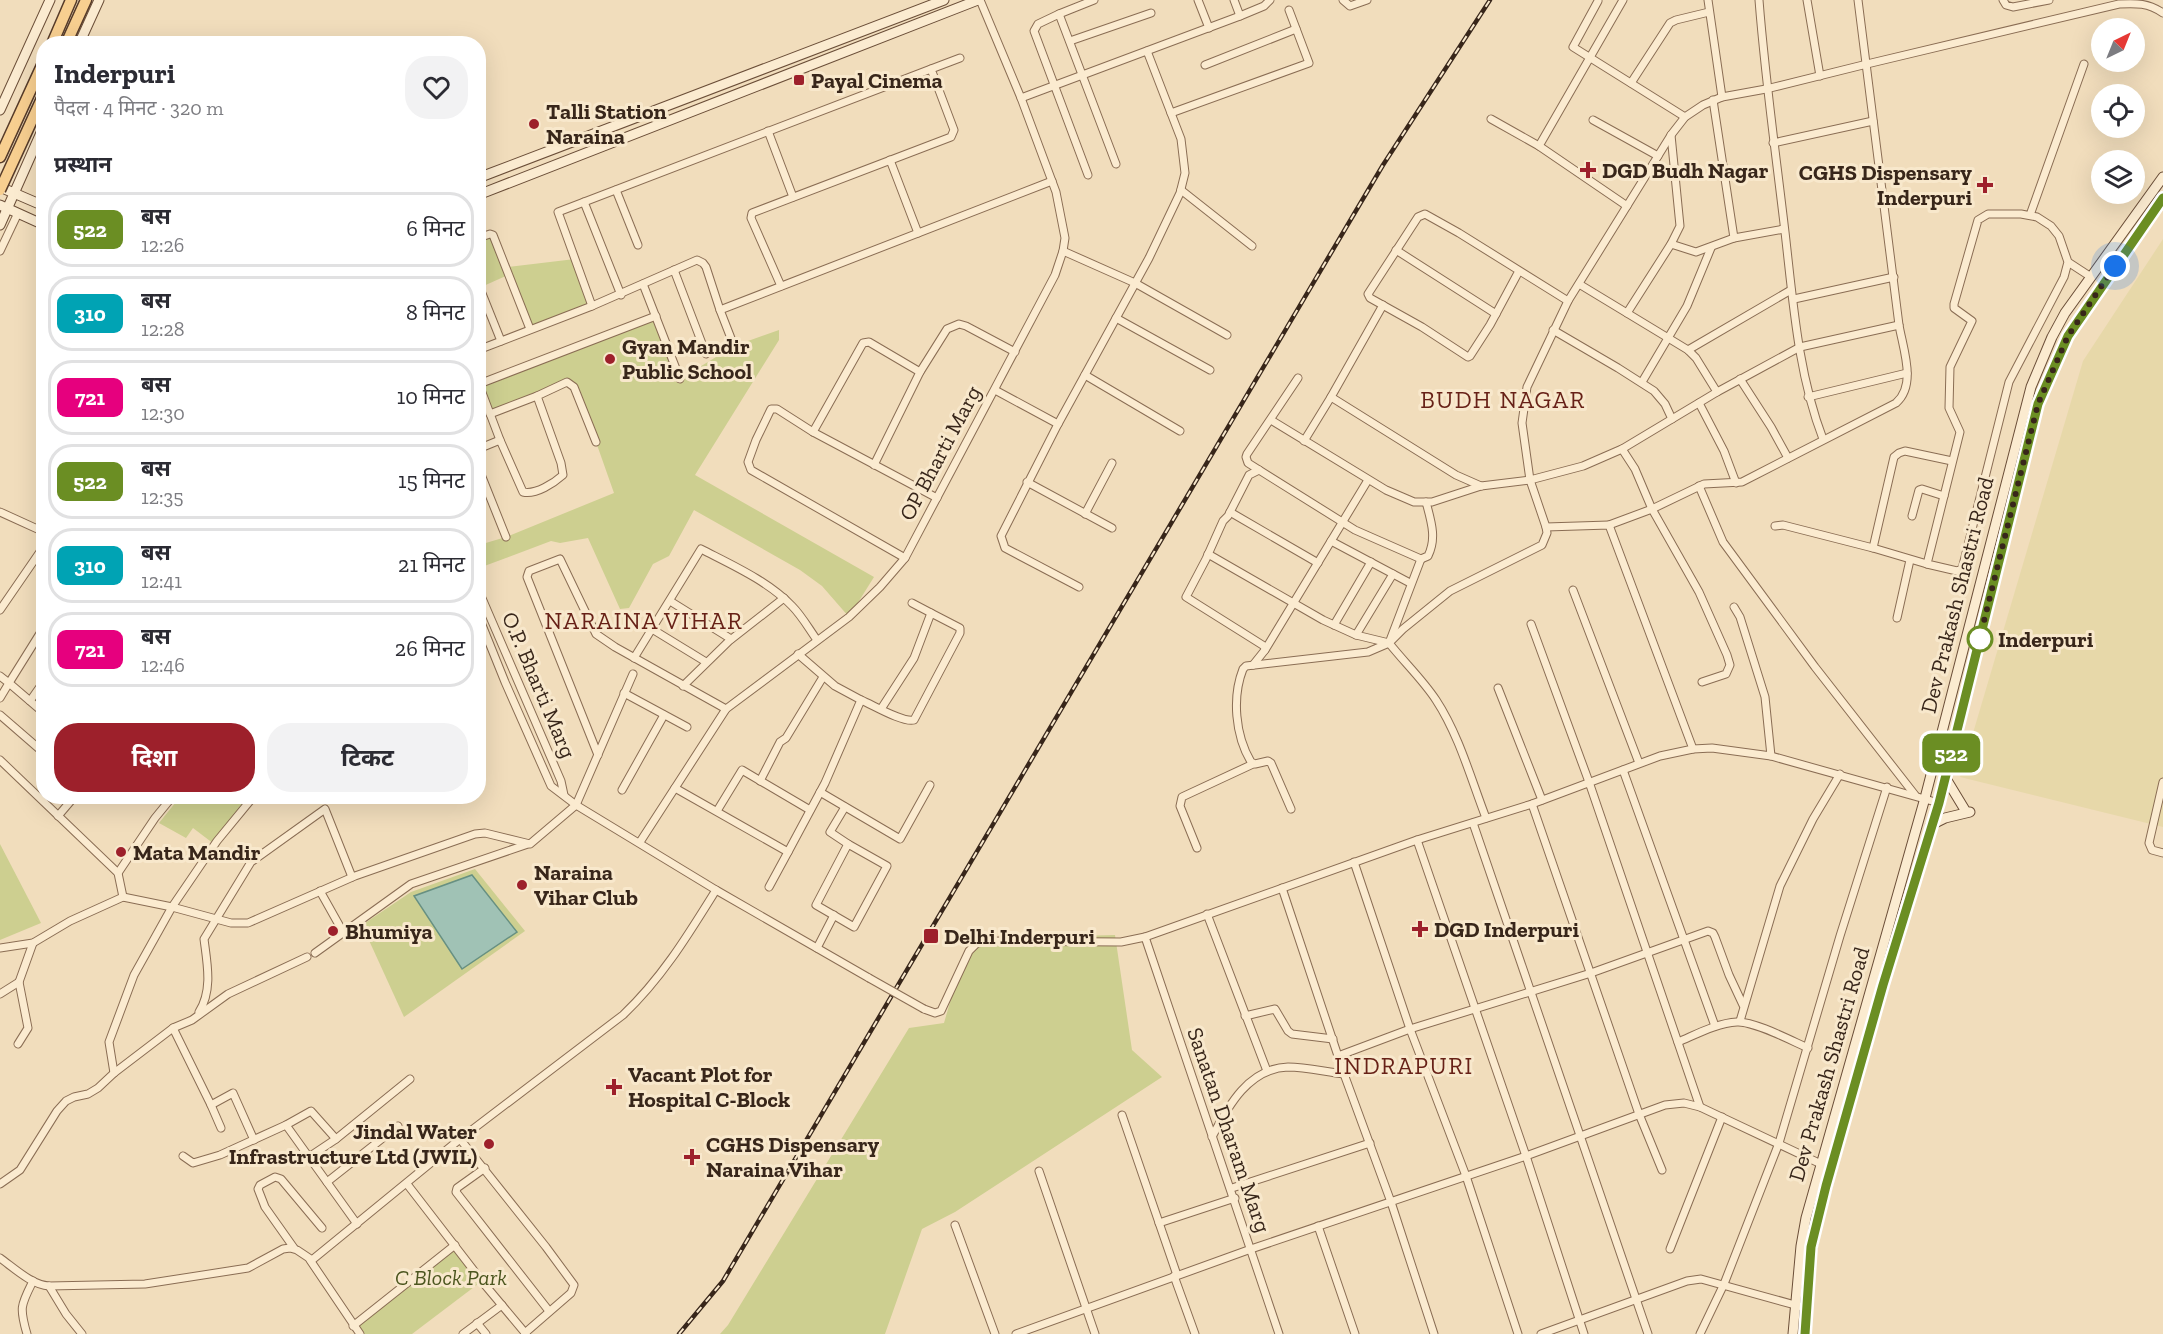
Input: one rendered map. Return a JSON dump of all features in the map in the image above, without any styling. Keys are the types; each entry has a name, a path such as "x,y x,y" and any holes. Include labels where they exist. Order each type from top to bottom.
{"main road":[{"path":"55,36 71,0"},
{"path":"70,36 86,0"},
{"path":"0,158 36,79"},
{"path":"0,188 36,111"}],"street":[{"path":"0,109 50,0"},
{"path":"83,36 99,0"},
{"path":"486,175 944,0"},
{"path":"486,192 979,0"},
{"name":"OP Bharti Marg","path":"640,842 726,709 849,616 880,587 905,558 1055,274 1065,238 1052,181 1021,99 979,0"},
{"path":"1088,175 1034,29 1059,14 1094,0"},
{"path":"1198,0 1209,28"},
{"path":"1234,0 1240,16"},
{"path":"1021,99 1240,16 1264,6 1270,0"},
{"path":"1343,0 1350,6 1368,0"},
{"path":"1539,146 1623,0"},
{"path":"1707,0 1722,97"},
{"path":"1759,0 1766,90 1791,290 1808,396 1823,439"},
{"path":"1807,0 1820,76"},
{"path":"1546,527 1609,525 1699,486 1710,483 1736,483 1763,472 1896,403 1905,394 1907,373 1858,0"},
{"path":"2003,0 2006,5 2013,8 2049,0"},
{"path":"1598,1 1573,47 1685,117"},
{"path":"1253,764 1248,758 1237,724 1241,674 1246,666 1368,652 1389,643 1450,591 1537,550 1542,545 1546,538 1546,527 1530,480 1522,423 1523,402 1527,387 1568,301 1671,135 1685,117 1722,97 1766,90 2119,4 2145,4 2163,12"},
{"path":"1171,112 1309,63 1289,10"},
{"path":"1631,83 1670,23 1709,12"},
{"path":"1070,41 1151,13"},
{"path":"1059,14 1116,164"},
{"path":"1205,65 1296,29"},
{"path":"1079,587 1005,548 1001,536 1027,482 1149,258 1181,190 1185,160 1181,138 1147,51"},
{"path":"592,306 558,214 560,210 960,58"},
{"path":"2030,215 2084,64"},
{"path":"782,286 751,215 753,212 951,137 953,133 930,69"},
{"path":"1713,100 1734,238"},
{"path":"0,102 0,109"},
{"path":"1491,119 1539,146 1627,206"},
{"path":"1593,120 1658,156"},
{"path":"1773,143 1873,121"},
{"path":"768,131 792,196"},
{"path":"1627,313 1678,232 1680,220 1671,135"},
{"path":"0,225 4,207 15,193 36,144"},
{"path":"890,160 918,233"},
{"name":"Dev Prakash Shastri Road","path":"1793,1334 1801,1246 1821,1164 2031,387 2061,321 2163,177"},
{"path":"720,310 1052,181"},
{"path":"0,188 36,202"},
{"path":"616,189 638,245"},
{"path":"1181,190 1252,246"},
{"name":"Dev Prakash Shastri Road","path":"1805,1334 1811,1247 1826,1186 1883,985 1939,803 2038,404 2068,336 2163,198"},
{"path":"584,202 621,295"},
{"path":"4,207 36,221"},
{"path":"0,251 18,213"},
{"path":"1519,271 1496,314 1468,357 1370,298 1368,294 1418,217 1425,214 1460,233 1568,301"},
{"path":"1775,526 1783,525 1910,560 1927,564 1957,571 1962,569 2009,382 2064,277 2068,262 2062,242 2055,231 2030,215 1988,214 1978,220 1954,304 1954,308 1972,321 1950,370 1949,408 1960,432 1927,564"},
{"path":"1671,244 1696,252 1734,238 1784,229"},
{"path":"486,235 493,235 530,329"},
{"path":"1642,382 1697,285 1711,248"},
{"path":"1396,250 1496,314"},
{"path":"1063,251 1135,283 1227,334"},
{"path":"486,347 621,295 697,260 703,263 734,346"},
{"path":"2068,262 2091,277"},
{"path":"674,270 706,354"},
{"path":"1794,299 1894,277"},
{"path":"644,284 680,379"},
{"path":"1579,284 1688,350 1696,358 1717,392"},
{"path":"1688,350 1791,290"},
{"path":"486,304 501,341"},
{"path":"1304,441 1383,305"},
{"path":"486,380 656,316"},
{"path":"1116,318 1210,370"},
{"path":"874,465 920,372 946,329 959,324 966,326 1015,352"},
{"path":"1271,420 1368,480 1404,498 1426,502 1441,500 1481,486 1530,480 1583,466 1622,449 1717,392 1800,347 1899,325"},
{"path":"1553,330 1642,382 1660,397 1672,419"},
{"path":"813,432 863,343 868,342 920,372"},
{"path":"1808,396 1907,373"},
{"path":"1085,375 1180,430"},
{"path":"1298,378 1246,458 1248,463 1366,536 1421,559"},
{"path":"1740,379 1788,458"},
{"path":"490,414 567,382 573,384 596,442"},
{"path":"995,390 1058,424"},
{"path":"486,403 523,492 528,494 553,484 563,475 537,396"},
{"path":"1331,397 1456,475 1481,486"},
{"path":"1699,403 1724,451 1736,483"},
{"path":"905,558 751,470 748,466 756,440 773,408 777,408 813,432 937,498"},
{"path":"486,446 500,440"},
{"path":"1622,449 1635,469 1652,508 1699,592 1727,656 1730,665 1726,674 1702,682"},
{"path":"1873,548 1896,455 1908,451 1952,461"},
{"path":"1085,514 1112,463"},
{"path":"1259,470 1249,475 1223,521 1186,597 1264,646 1264,651"},
{"path":"1253,665 1294,604 1368,480"},
{"path":"1027,482 1112,528"},
{"path":"1699,486 1723,542 1815,667 1920,797"},
{"path":"486,487 506,537"},
{"path":"1912,516 1919,490 1923,489 1944,496"},
{"path":"1389,643 1410,583 1421,559 1428,556 1433,541 1426,502"},
{"path":"0,512 36,528"},
{"path":"1230,512 1318,563"},
{"path":"1609,525 1693,750"},
{"path":"1331,541 1410,583"},
{"path":"634,658 701,549 769,587 784,598 795,608 817,640"},
{"path":"1208,554 1334,626 1389,643 1435,698 1444,714 1457,741 1486,818"},
{"path":"0,610 36,558"},
{"path":"598,755 527,577 529,571 560,559 596,634 726,709"},
{"path":"1897,618 1910,560"},
{"path":"1334,626 1371,562"},
{"path":"1356,634 1393,574"},
{"path":"1573,590 1639,763"},
{"path":"683,686 731,639 784,598"},
{"path":"670,601 731,639"},
{"path":"798,654 835,686 861,700 911,721 960,630 912,603"},
{"path":"1734,608 1740,617 1765,697 1771,756"},
{"name":"O.P. Bharti Marg","path":"486,613 561,781 564,795"},
{"path":"881,709 914,658 932,613"},
{"path":"1531,624 1649,952 1700,1107"},
{"path":"652,629 706,662"},
{"name":"O.P. Bharti Marg","path":"486,635 551,786 576,805 716,890 924,1009 935,1013 941,1011 969,951 977,943 990,941 1122,942 1145,937"},
{"path":"0,698 36,640"},
{"path":"315,953 411,885 530,844 576,805 633,674"},
{"path":"0,676 36,706"},
{"path":"760,781 780,742 786,738 823,677"},
{"path":"1498,688 1542,800"},
{"path":"30,701 36,692"},
{"path":"624,693 687,727"},
{"path":"769,887 820,792 861,700"},
{"path":"0,715 36,746"},
{"path":"622,790 664,715"},
{"path":"1145,937 1417,840 1532,804 1639,763 1660,756 1693,750 1712,748 1771,756 1939,803"},
{"path":"0,760 36,795"},
{"path":"1197,848 1180,806 1182,797 1253,764 1270,762 1291,809"},
{"path":"717,812 742,770 810,810"},
{"path":"1623,770 1715,1026"},
{"path":"1740,1021 1780,886 1813,819 1840,774"},
{"path":"1932,825 1967,811 1945,777"},
{"path":"2163,782 2148,843 2152,850 2163,853"},
{"path":"820,792 900,839 930,784"},
{"path":"675,788 788,852"},
{"path":"1700,1334 1724,1284 1779,1143 1840,936 1887,788"},
{"path":"46,804 118,873 123,897"},
{"path":"58,816 68,804"},
{"path":"118,873 166,804"},
{"path":"114,1073 109,1042 134,975 172,908 217,841 247,804"},
{"path":"1532,804 1639,1114 1662,1170"},
{"path":"845,807 830,832 887,866 854,927 816,904 848,844"},
{"path":"196,1017 205,1003 209,974 204,939 214,919 251,862 325,809 352,877"},
{"path":"1473,823 1648,1334"},
{"path":"0,948 33,943 70,921 123,897 231,923 248,923 352,877 475,834 485,833 530,844"},
{"path":"1417,840 1526,1156 1584,1334"},
{"path":"1354,862 1410,1029 1466,1176 1518,1334"},
{"path":"1282,888 1344,1074 1391,1202 1434,1334"},
{"path":"310,1260 460,1139 623,1015 669,964 716,890"},
{"path":"320,891 343,932"},
{"path":"1207,914 1267,1071"},
{"path":"817,948 834,915"},
{"path":"1338,1056 1410,1029 1591,973 1708,931 1713,933 1743,1005"},
{"name":"Sanatan Dharam Marg","path":"1145,937 1280,1334"},
{"path":"18,1044 28,1028 19,982 33,943"},
{"path":"0,1184 20,1170 57,1111 66,1101 98,1088 172,1028 196,1017 228,994 307,957"},
{"path":"0,994 19,982"},
{"path":"1245,1016 1275,1009 1292,1034 1333,1039"},
{"path":"1678,1042 1715,1026 1740,1021 1808,1048"},
{"path":"172,1028 221,1128"},
{"path":"1212,1137 1242,1089 1267,1071 1286,1067 1344,1074"},
{"path":"309,1157 336,1140 410,1079"},
{"path":"210,1106 233,1093 254,1140"},
{"path":"1016,1334 1251,1249 1581,1137 1665,1105 1684,1103 1700,1107 1821,1164"},
{"path":"183,1156 193,1163 220,1155 311,1111 336,1140"},
{"path":"1122,1115 1195,1334"},
{"path":"1670,1249 1722,1117"},
{"path":"286,1125 357,1224"},
{"path":"327,1182 398,1126"},
{"path":"407,1184 526,1334 571,1293 574,1285 485,1168 460,1139"},
{"path":"1232,1188 1370,1143"},
{"path":"485,1168 457,1188 456,1192 549,1311"},
{"path":"1039,1170 1095,1334"},
{"path":"322,1228 281,1179 275,1177 260,1185 258,1189 265,1207 294,1248 310,1260 360,1334"},
{"path":"1159,1223 1234,1198"},
{"path":"955,1225 995,1334"},
{"path":"1318,1226 1355,1334"},
{"path":"353,1326 454,1245"},
{"path":"0,1258 43,1286 145,1284 248,1268 283,1249 294,1248"},
{"path":"1541,1334 1638,1301 1687,1281 1701,1279 1806,1308"},
{"path":"27,1334 21,1310 33,1281"},
{"path":"49,1286 66,1314 82,1334"},
{"path":"463,1334 502,1305"},
{"path":"477,1323 486,1334"}],"shaded area":[{"path":"2163,239 2163,827 1960,777 2083,361"},
{"path":"472,875 517,932 462,969 414,896"}],"green space":[{"path":"491,233 507,267 575,259 592,306 530,329 508,275 486,285 486,235"},
{"path":"656,316 680,379 734,346 779,330 779,340 695,475 874,577 849,617 822,586 800,570 694,510 669,556 653,564 629,608 620,609 588,538 560,543 551,541 486,565 486,543 614,493 596,442 571,385 490,414 486,403 486,381"},
{"path":"174,804 248,804 218,847 193,828 186,838 159,823"},
{"path":"0,844 41,923 0,940"},
{"path":"475,869 525,931 404,1017 362,925 411,892"},
{"path":"1115,935 1132,1050 1162,1077 955,1212 922,1229 885,1334 720,1334 728,1325 909,1028 944,1023 965,950 976,939"},
{"name":"C Block Park","path":"455,1245 482,1281 412,1334 360,1334 353,1326"}],"railway":[{"path":"679,1334 723,1281 1383,165 1490,0"}],"bus line":[{"name":"522","path":"1805,1334 1811,1247 1826,1186 1883,985 1939,803 2038,404 2058,355 2079,317 2163,198"}],"place":[{"name":"Payal Cinema","path":"799,80"},
{"name":"Talli Station Naraina","path":"534,124"},
{"name":"DGD Budh Nagar","path":"1588,170"},
{"name":"CGHS Dispensary Inderpuri","path":"1985,185"},
{"name":"Gyan Mandir Public School","path":"610,359"},
{"name":"Inderpuri","path":"1980,639"},
{"name":"Mata Mandir","path":"121,852"},
{"name":"Naraina Vihar Club","path":"522,885"},
{"name":"DGD Inderpuri","path":"1420,929"},
{"name":"Bhumiya","path":"333,931"},
{"name":"Delhi Inderpuri","path":"931,936"},
{"name":"Vacant Plot for Hospital C-Block","path":"614,1087"},
{"name":"Jindal Water Infrastructure Ltd (JWIL)","path":"489,1144"},
{"name":"CGHS Dispensary Naraina Vihar","path":"692,1157"}],"district":[{"name":"BUDH NAGAR","path":"1503,399"},
{"name":"NARAINA VIHAR","path":"644,620"},
{"name":"INDRAPURI","path":"1404,1065"}],"route":[{"path":"1980,639 1978,645 2038,404 2068,336 2115,266"}]}
